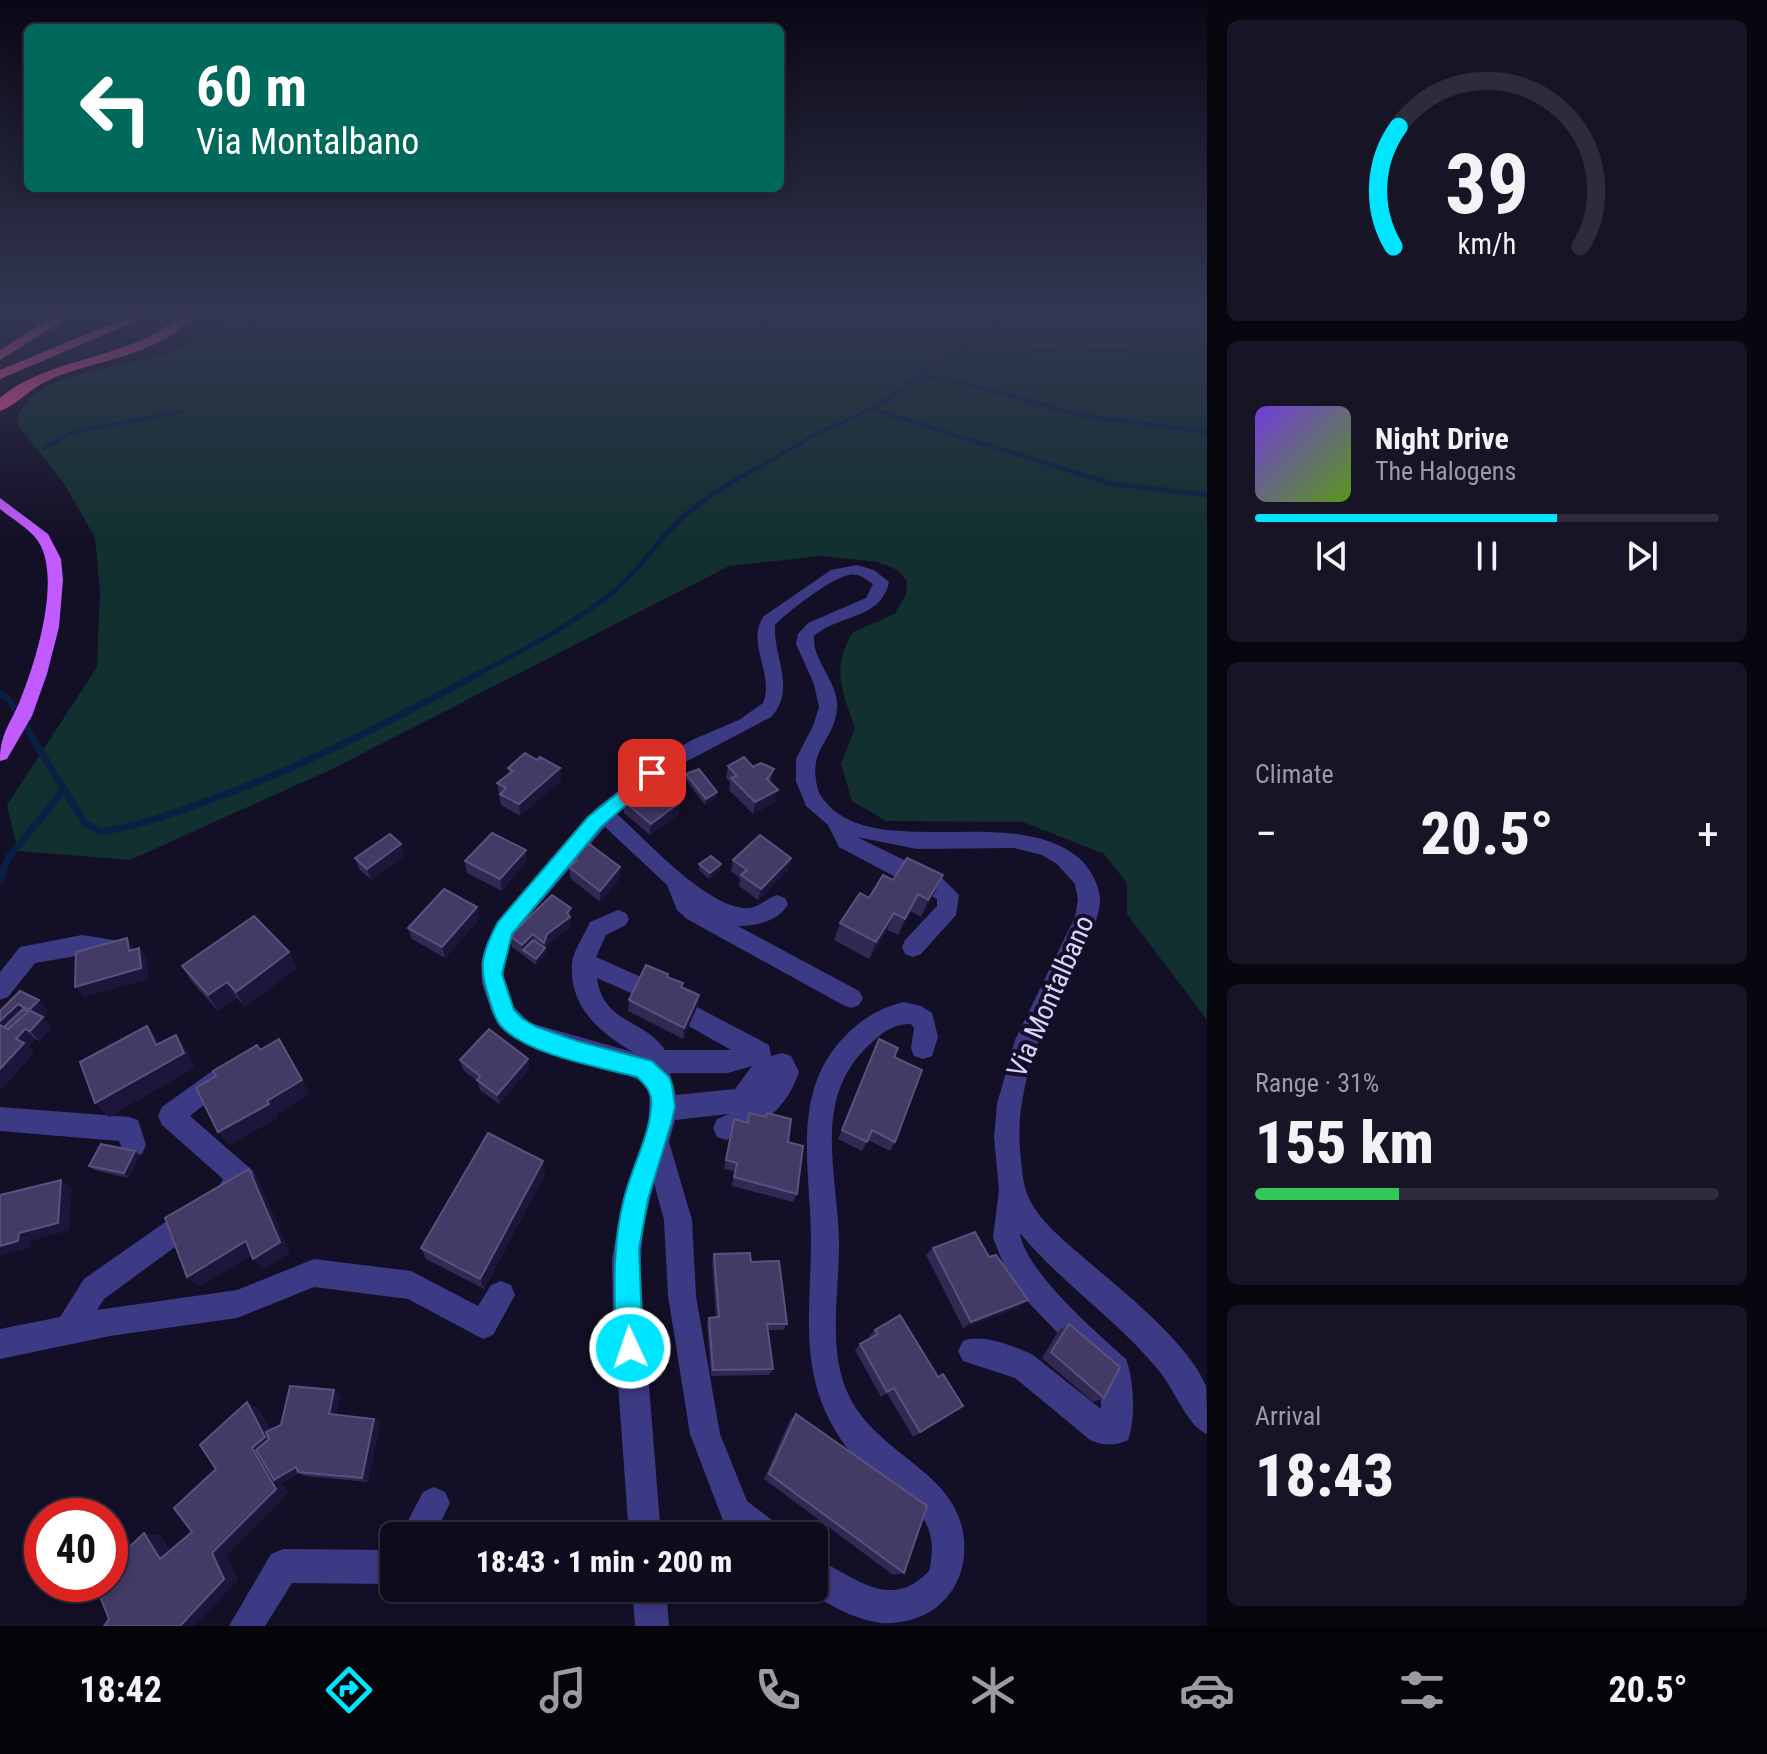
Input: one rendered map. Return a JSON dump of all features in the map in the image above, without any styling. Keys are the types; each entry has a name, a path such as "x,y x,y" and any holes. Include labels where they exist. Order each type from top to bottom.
{"highway":[{"path":"0,406 18,390"}],"main road":[{"path":"0,502 36,530 47,544 53,560 56,594 50,631 25,711 0,754"}],"street":[{"path":"693,1016 760,1053 728,1062 658,1070 577,1051 530,1035 505,1016 491,974 498,943 505,928 603,813 652,773 692,747 760,717 771,707 777,692 770,665 767,624 822,579 841,571 867,573 881,582 879,595 859,609 812,626 806,634 805,644 828,706 825,718 805,754 803,766 811,796 836,820 846,841 935,885 948,895 948,909 913,947"},
{"path":"603,813 676,880 716,909 744,920 768,913 777,904"},
{"name":"Via Montalbano","path":"836,820 894,838 915,841 1000,838 1025,843 1059,855 1074,864 1083,875 1090,904 1086,918 1041,1008 1009,1088 1006,1153 1012,1186 1019,1208 1035,1230 1151,1338 1180,1370 1207,1419"},
{"path":"676,880 685,904 695,913 851,998"},
{"path":"618,919 598,929 583,961 588,1000 614,1028 651,1050 663,1092 656,1141 636,1199 627,1249 628,1319 644,1522"},
{"path":"0,990 28,954 82,945 119,949"},
{"path":"583,961 640,987"},
{"path":"828,1583 865,1604 899,1612 926,1599 941,1583 949,1558 948,1530 930,1495 866,1446 838,1405 824,1363 820,1325 825,1243 820,1113 829,1078 860,1036 886,1019 917,1014 925,1021 928,1033 923,1048"},
{"path":"663,1107 685,1108 742,1100 761,1073 770,1066 782,1064 787,1072 784,1083 761,1113 726,1128"},
{"path":"69,1330 94,1289 244,1180 171,1116 229,1071"},
{"path":"0,1119 129,1129 133,1145"},
{"path":"656,1141 678,1220 682,1296 705,1434 735,1512 748,1522"},
{"path":"973,1351 1023,1365 1101,1429 1117,1429 1115,1370 1062,1320 1024,1271 1008,1242 1012,1186"},
{"path":"0,1344 237,1304 314,1273 411,1285 483,1325 501,1295"},
{"path":"424,1522 434,1503"},
{"path":"246,1626 283,1566 380,1567"},
{"path":"650,1602 652,1626"}],"green space":[{"path":"43,390 1207,390 1207,1020 1127,914 1127,883 1104,854 1023,822 886,821 852,801 841,764 855,728 843,691 842,657 853,632 895,614 906,594 907,581 897,570 878,562 821,556 729,566 332,769 130,860 18,851 7,805 97,667 100,591 95,538 65,485 17,424 27,401"}],"building":[{"path":"525,753 560,768 519,804 500,794 506,788 497,783 513,771 508,768"},
{"path":"744,757 753,767 761,763 774,769 767,779 778,790 755,802 731,778 737,776 728,766"},
{"path":"699,769 717,792 706,799 686,774"},
{"path":"654,782 680,802 651,824 624,801"},
{"path":"663,782 675,792 671,795 659,785"},
{"path":"492,833 526,850 500,879 465,861"},
{"path":"390,834 401,844 367,869 355,858"},
{"path":"760,835 791,858 761,889 741,875 747,870 733,860"},
{"path":"588,843 620,867 600,891 569,867 577,860 572,856"},
{"path":"711,856 721,864 710,873 699,864"},
{"path":"907,858 943,875 928,900 918,894 905,919 894,913 876,942 840,923 860,893 869,898 883,875 893,880"},
{"path":"444,889 477,907 442,947 408,928"},
{"path":"552,895 571,908 567,913 570,917 547,934 544,943 533,934 522,945 510,936"},
{"path":"254,916 289,952 236,992 227,982 208,995 182,966"},
{"path":"127,938 129,951 139,948 141,968 75,987 76,952"},
{"path":"533,940 545,948 536,959 523,950"},
{"path":"646,965 668,974 667,977 683,983 681,987 699,995 684,1028 629,1000"},
{"path":"20,991 39,1000 29,1010 18,1004 0,1021 0,1011"},
{"path":"23,1009 28,1012 8,1029 4,1027"},
{"path":"29,1010 43,1017 30,1031 25,1029 16,1039 24,1043 0,1069 0,1025 8,1029"},
{"path":"147,1026 156,1045 176,1035 184,1053 95,1103 80,1062"},
{"path":"489,1029 528,1059 497,1095 477,1080 480,1076 460,1060"},
{"path":"279,1039 302,1080 267,1101 269,1104 218,1132 196,1088 216,1076 213,1071 257,1045 260,1050"},
{"path":"879,1039 898,1048 894,1057 922,1070 895,1142 872,1130 867,1142 842,1130"},
{"path":"749,1113 766,1117 767,1113 791,1119 788,1142 803,1146 797,1194 734,1177 737,1163 726,1160 734,1119 748,1123"},
{"path":"488,1133 543,1161 480,1279 421,1248"},
{"path":"101,1144 135,1151 124,1173 89,1166"},
{"path":"249,1169 280,1242 253,1259 246,1241 187,1277 165,1218"},
{"path":"61,1180 58,1223 19,1233 18,1241 0,1246 0,1195"},
{"path":"975,1232 989,1257 996,1255 1028,1300 971,1322 933,1248"},
{"path":"750,1253 751,1262 779,1261 787,1324 767,1324 773,1369 713,1370 709,1318 719,1317 714,1254"},
{"path":"900,1315 938,1377 943,1374 963,1406 920,1432 894,1388 887,1392 860,1344 878,1334 875,1330"},
{"path":"1069,1324 1120,1367 1104,1398 1051,1352"},
{"path":"290,1386 334,1390 329,1414 374,1419 362,1478 298,1472 296,1467 274,1480 256,1450 269,1439 266,1432 281,1425"},
{"path":"247,1402 265,1437 252,1448 276,1489 212,1553 224,1579 180,1626 104,1626 109,1619 102,1602 128,1602 128,1548 144,1533 160,1559 192,1532 174,1508 216,1469 200,1445"},
{"path":"796,1414 927,1506 904,1573 769,1474"}],"waterway":[{"path":"871,409 900,390"},
{"path":"989,390 1084,416 1207,432"},
{"path":"745,475 813,436 871,409"},
{"path":"871,409 1084,475"},
{"path":"43,448 73,432 181,412"},
{"path":"476,675 546,637 596,605 629,578 687,514 748,473"},
{"path":"1077,473 1113,484 1207,495"},
{"path":"0,693 10,701 84,822 100,832 171,814 281,772 381,725 480,673"},
{"path":"0,880 8,858 64,790"}],"route":[{"path":"630,1348 627,1249 636,1199 660,1124 663,1107 661,1085 644,1068 577,1051 530,1035 515,1026 505,1016 491,974 492,961 505,928 594,822 652,773"}]}
